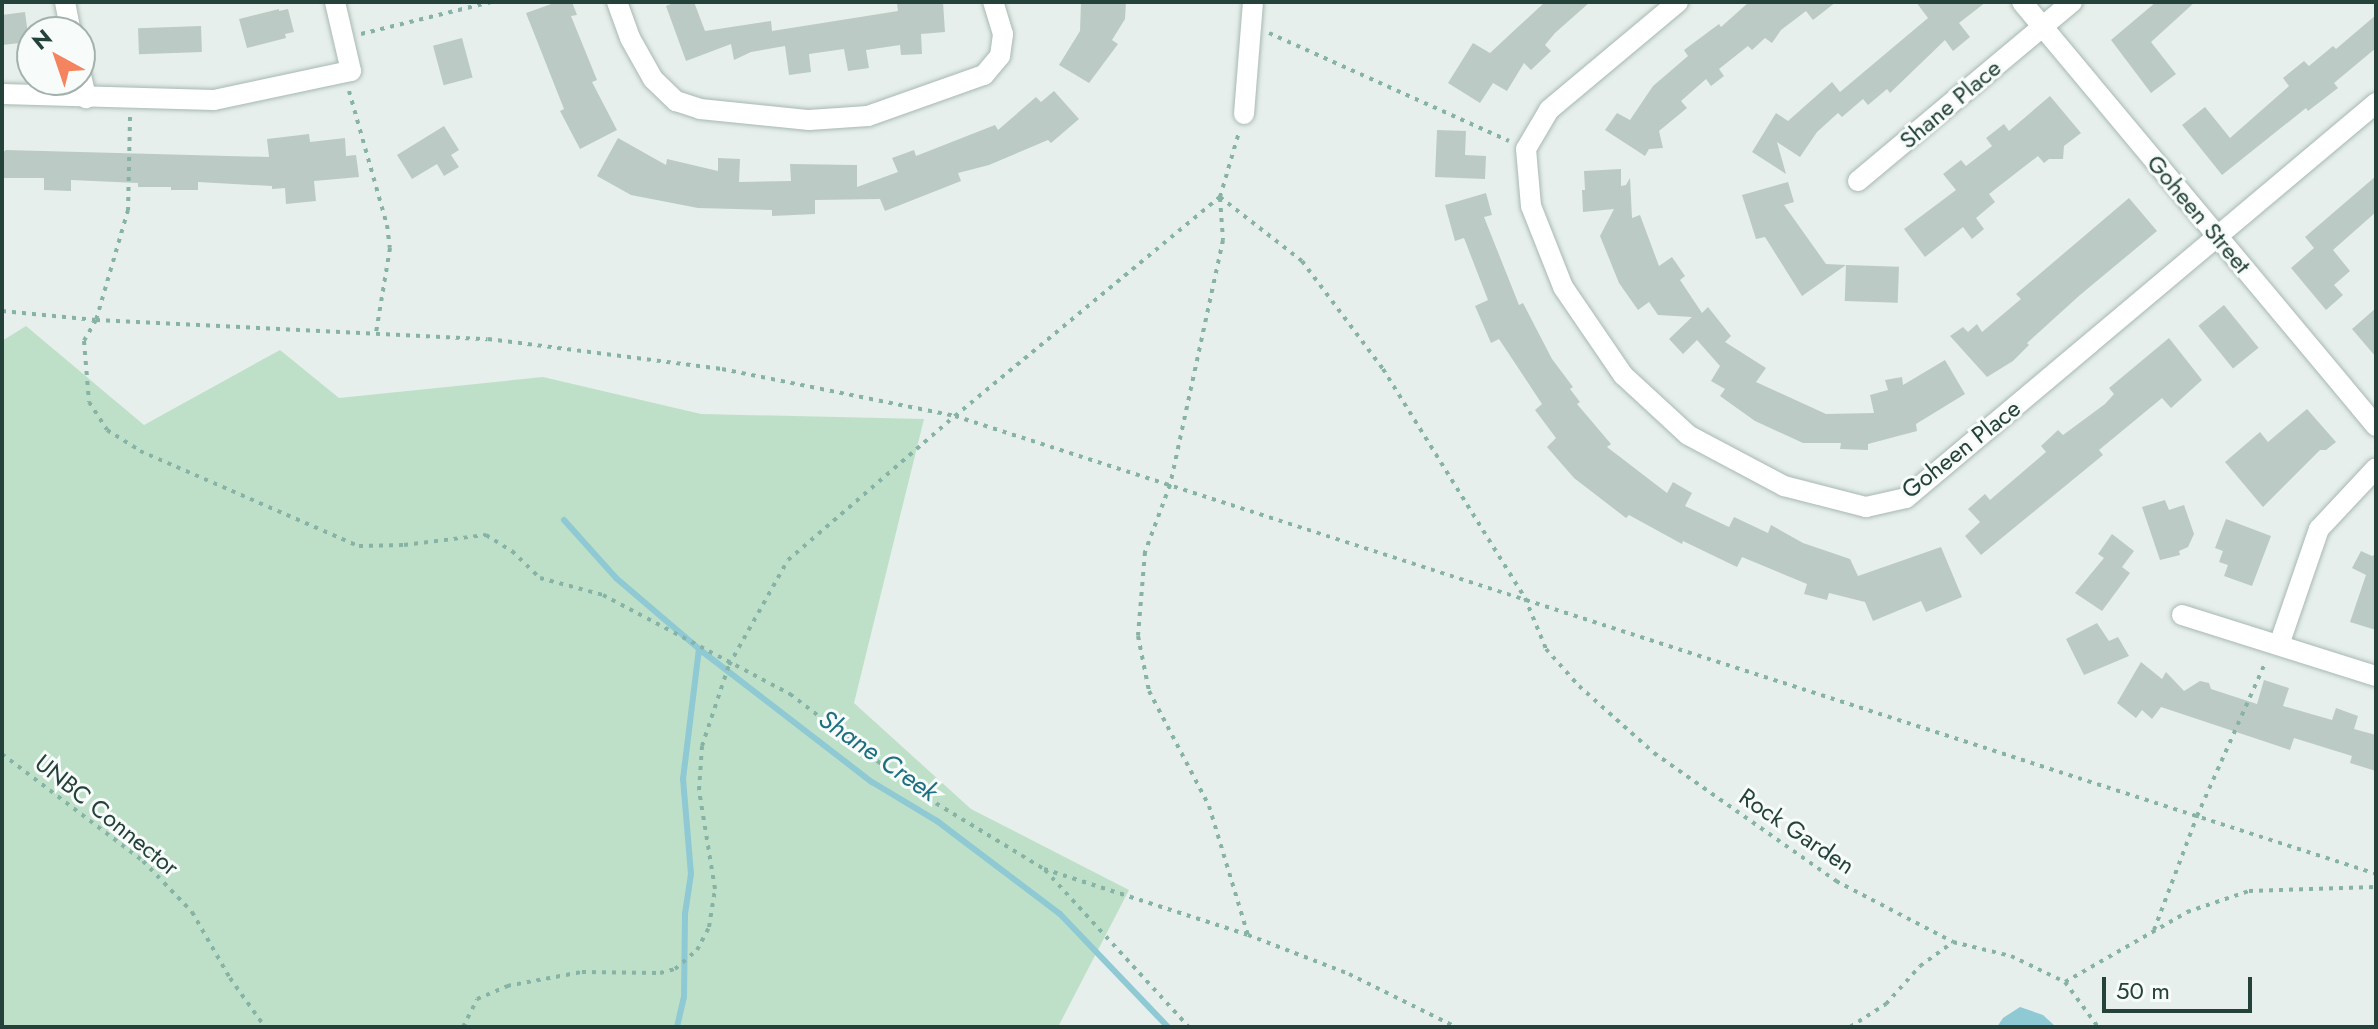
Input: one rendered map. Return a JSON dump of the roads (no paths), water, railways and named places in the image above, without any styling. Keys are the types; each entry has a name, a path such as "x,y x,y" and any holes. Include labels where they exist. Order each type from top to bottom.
{"street":[{"path":"2,94 214,100 351,71 335,2"},
{"path":"617,2 630,38 653,79 676,101 700,109 809,120 868,116 984,75 1000,56 1003,34 993,2"},
{"path":"1244,114 1253,2"},
{"name":"Goheen Place","path":"1678,2 1549,110 1526,149 1531,206 1563,287 1623,375 1688,435 1784,486 1866,507 1906,498 2376,103"},
{"name":"Goheen Street","path":"2022,2 2376,426"},
{"name":"Shane Place","path":"1858,181 2072,2"},
{"path":"2279,645 2319,529 2376,468"},
{"path":"2182,615 2376,676"}],"water":[{"path":"2020,1007 2043,1015 2056,1027 1997,1027 2003,1018"}],"waterway":[{"name":"Shane Creek","path":"564,520 616,578 699,649 872,782 937,821 1060,914 1168,1027"},
{"path":"677,1027 684,997 685,914 691,874 683,779 699,649"}]}
